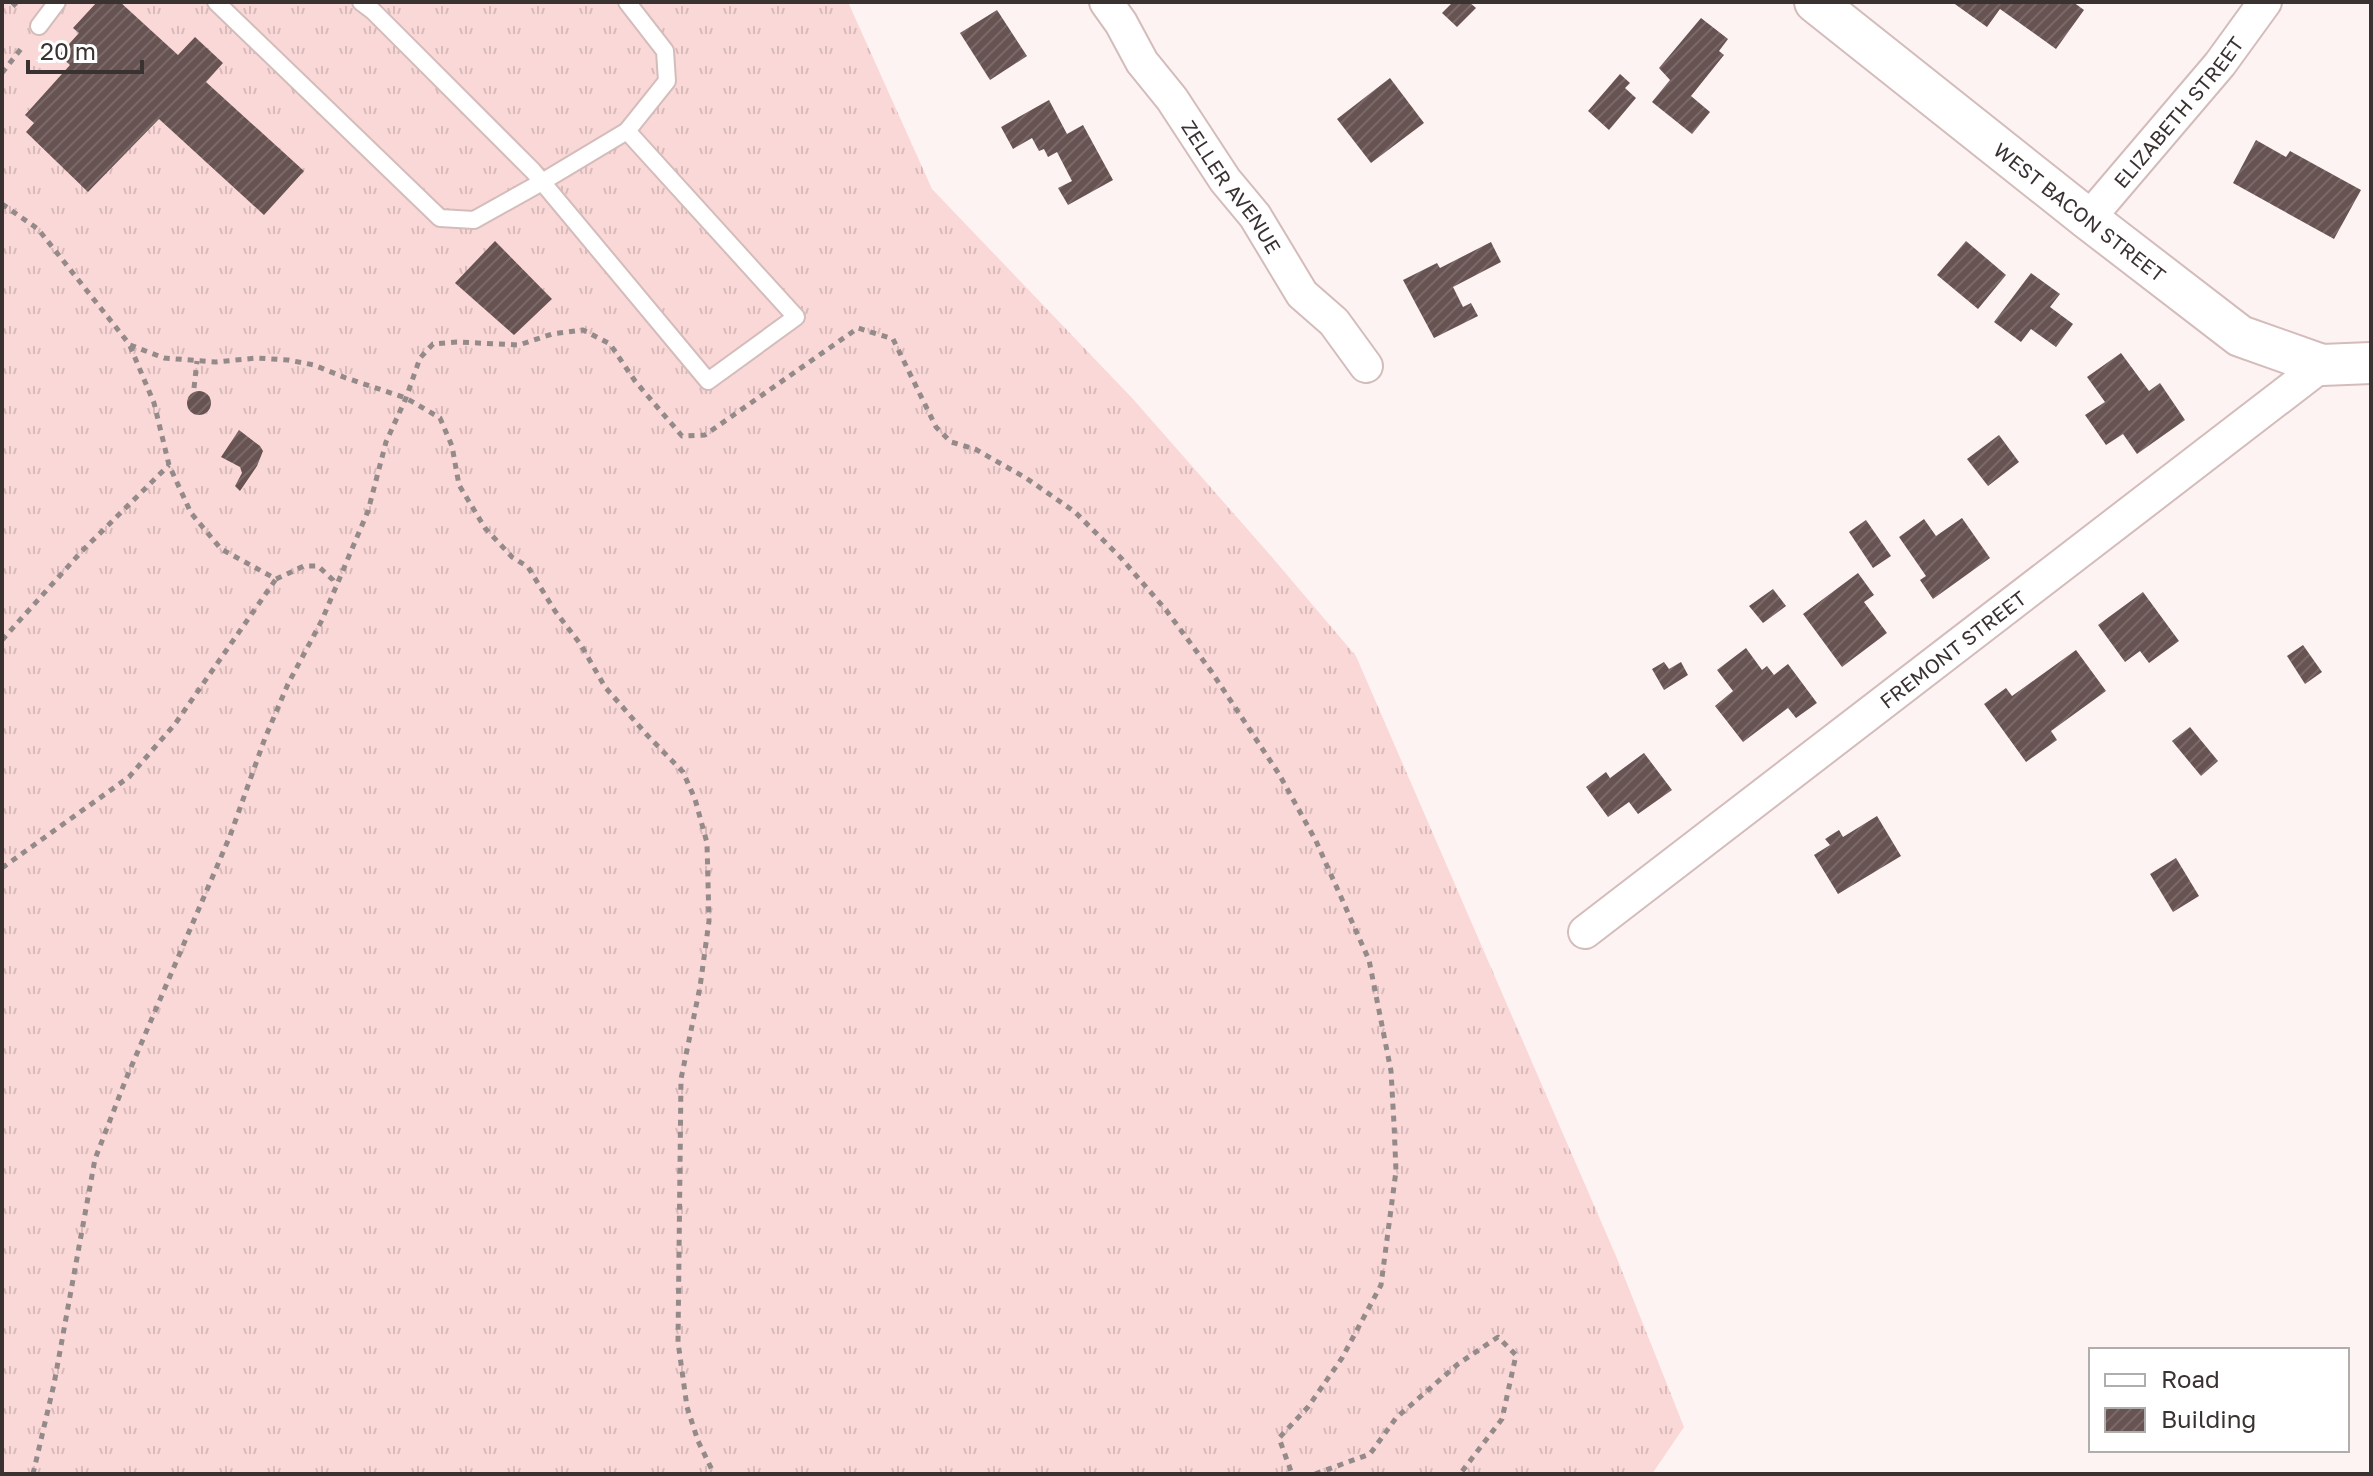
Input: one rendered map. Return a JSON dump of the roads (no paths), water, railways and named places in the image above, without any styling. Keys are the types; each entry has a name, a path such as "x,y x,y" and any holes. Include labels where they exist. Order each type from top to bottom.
{"street":[{"name":"ZELLER AVENUE","path":"1106,2 1142,62 1172,99 1225,180 1255,216 1302,294 1334,322 1366,366"},
{"name":"WEST BACON STREET","path":"1815,2 2240,336 2322,365 2371,363"},
{"name":"ELIZABETH STREET","path":"2088,219 2220,64 2265,2"},
{"name":"FREMONT STREET","path":"1585,932 2322,365"}],"lane":[{"path":"39,26 57,2"},
{"path":"216,2 440,218 474,220 627,131 667,81 665,51 627,2"},
{"path":"361,2 542,182 708,381 796,317 627,131"}]}
